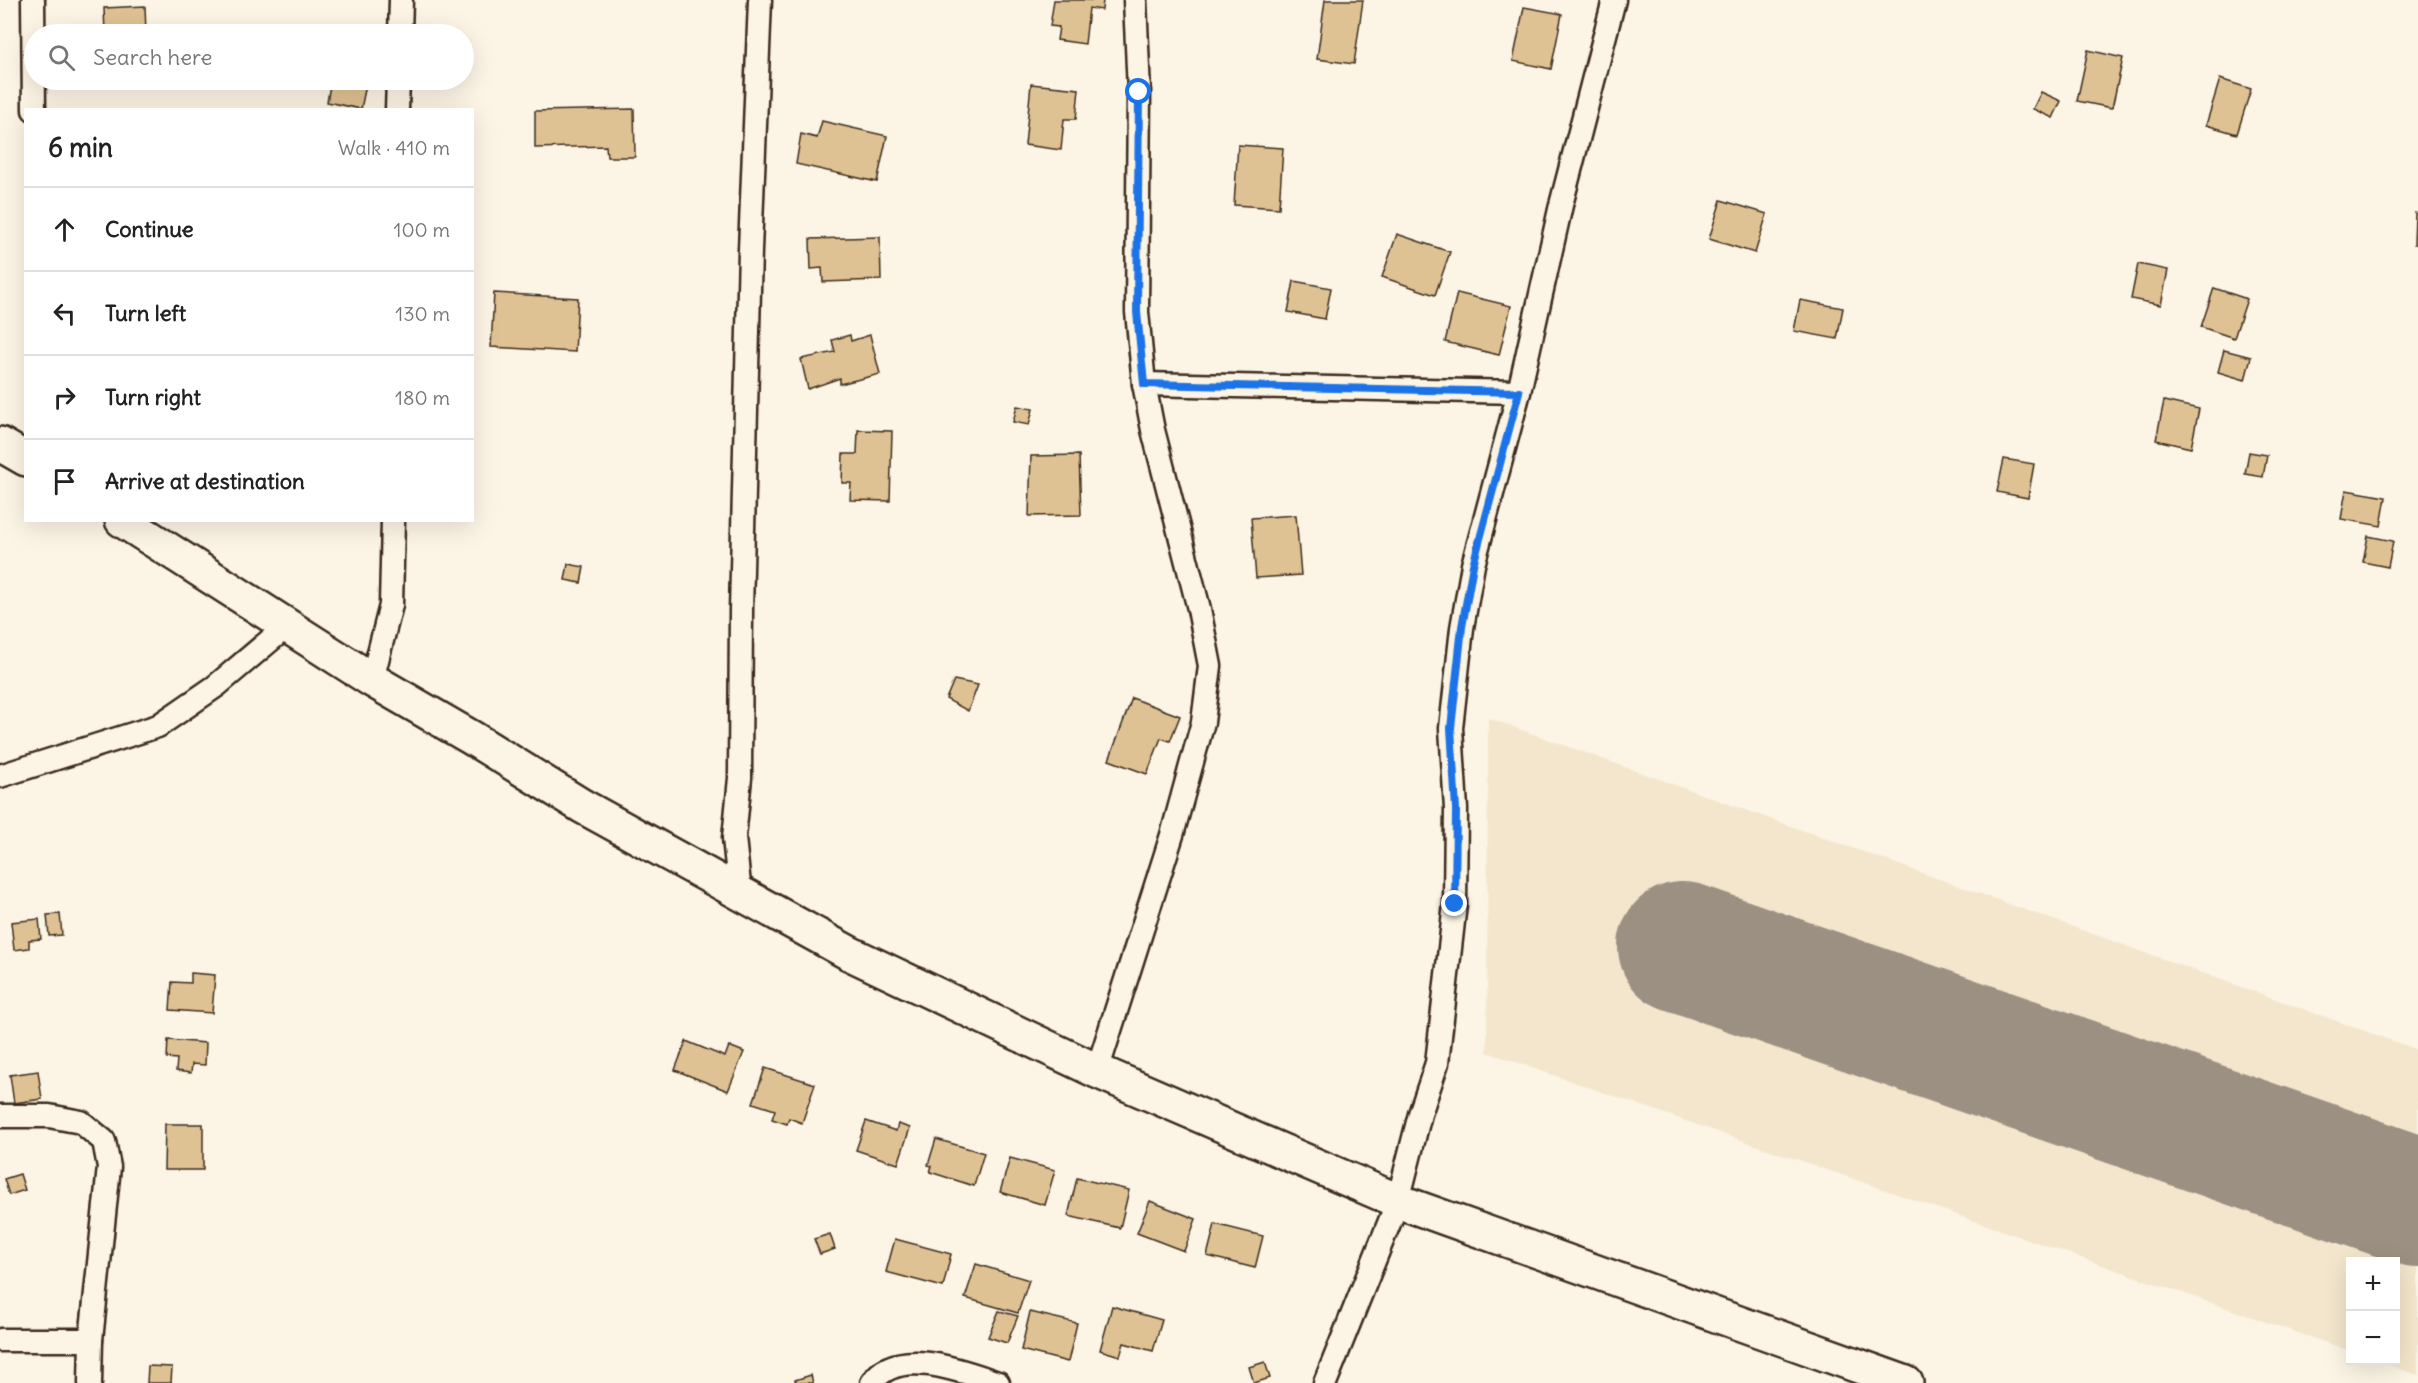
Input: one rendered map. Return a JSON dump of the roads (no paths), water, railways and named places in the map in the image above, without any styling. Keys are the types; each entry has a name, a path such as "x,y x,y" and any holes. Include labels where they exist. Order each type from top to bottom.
{"main road":[{"path":"0,444 24,458"},
{"path":"125,522 372,680 582,806 849,953 1097,1071 1398,1201 1906,1383"}],"street":[{"path":"33,0 33,24"},
{"path":"400,24 401,0"},
{"path":"740,894 734,838 740,778 746,406 760,0"},
{"path":"1097,1071 1172,835 1203,722 1210,666 1199,609 1153,430 1144,384 1137,312 1139,92 1135,0"},
{"path":"1325,1383 1398,1201 1420,1114 1437,1064 1455,904 1456,809 1451,728 1462,627 1473,565 1519,392 1561,205 1614,0"},
{"path":"34,90 34,108"},
{"path":"397,108 398,90"},
{"path":"1144,384 1519,392"},
{"path":"372,680 391,605 393,522"},
{"path":"0,776 158,726 216,686 287,626"},
{"path":"0,1116 49,1116 81,1122 104,1142 109,1167 91,1340 90,1383"},
{"path":"0,1341 91,1340"},
{"path":"872,1383 878,1373 901,1363 937,1365 998,1383"}]}
